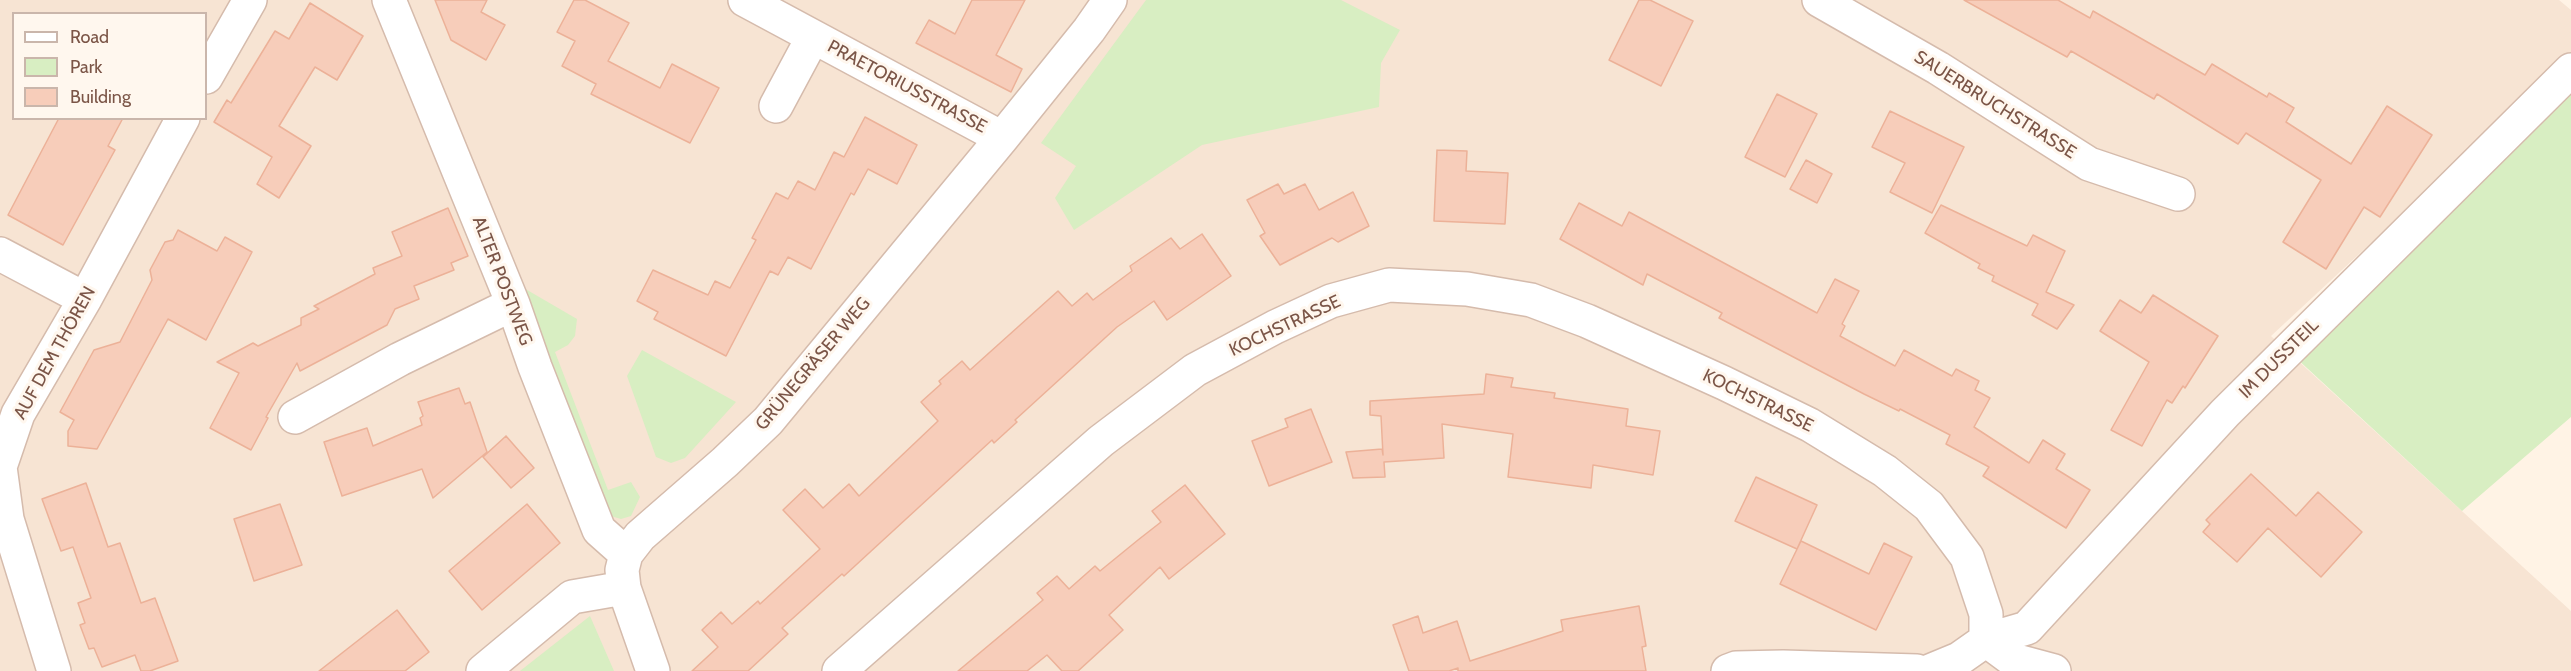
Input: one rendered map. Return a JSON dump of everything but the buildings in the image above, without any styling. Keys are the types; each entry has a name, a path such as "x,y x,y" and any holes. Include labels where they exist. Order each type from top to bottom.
{"street":[{"path":"207,75 250,0"},
{"name":"ALTER POSTWEG","path":"389,0 513,304 535,367 599,530 626,554"},
{"name":"PRAETORIUSSTRASSE","path":"745,0 1002,138"},
{"name":"GRÜNEGRÄSER WEG","path":"626,554 640,536 768,421 1002,138 1089,30 1110,0"},
{"name":"SAUERBRUCHSTRASSE","path":"1819,0 1938,68 2090,164 2178,194"},
{"name":"PRAETORIUSSTRASSE","path":"776,106 813,37"},
{"name":"IM DUSSTEIL","path":"1930,671 1959,659 1986,640 2027,628 2225,413 2571,70"},
{"name":"AUF DEM THÖREN","path":"54,671 4,520 0,467 18,414 85,299 182,120"},
{"path":"0,254 85,299"},
{"name":"KOCHSTRASSE","path":"839,671 1101,441 1195,370 1275,327 1331,301 1389,285 1467,289 1531,300 1587,321 1810,425 1885,471 1929,506 1967,557 1986,614 1986,640"},
{"path":"295,417 400,359 513,304"},
{"path":"626,554 622,570 624,588 653,671"},
{"path":"483,671 572,597 624,588"},
{"path":"1986,640 2013,660 2054,671"},
{"path":"1728,671 1736,668 1783,667 1917,671"}],"shaded area":[{"path":"0,0 2559,0 2571,10 2571,57 2271,336 2571,611 2571,671 0,671"}],"green space":[{"path":"1146,0 1341,0 1400,30 1381,63 1379,107 1202,145 1074,230 1055,198 1076,166 1041,143"},
{"path":"2571,88 2571,417 2462,511 2295,357"},
{"path":"522,287 577,319 575,336 568,345 555,352 608,490 631,482 640,497 631,516 621,519 604,514"},
{"path":"642,350 736,402 685,458 671,463 656,457 627,376"},
{"path":"590,616 614,671 520,671"}]}
